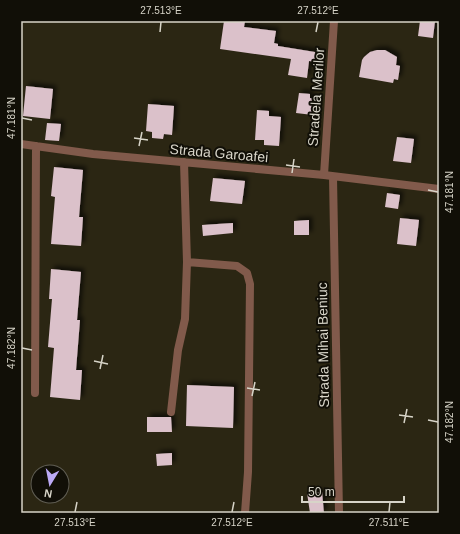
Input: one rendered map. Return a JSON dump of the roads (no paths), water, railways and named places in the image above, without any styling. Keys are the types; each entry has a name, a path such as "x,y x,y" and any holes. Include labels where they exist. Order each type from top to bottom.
{"street":[{"name":"Stradela Merilor","path":"324,175 334,21"},
{"name":"Strada Garoafei","path":"21,144 92,154 324,175 439,189"},
{"path":"35,393 36,146"},
{"path":"171,412 178,350 186,319 187,262 184,162"},
{"name":"Strada Mihai Beniuc","path":"333,177 339,513"},
{"path":"187,262 237,266 248,273 250,284 248,472 245,513"}]}
